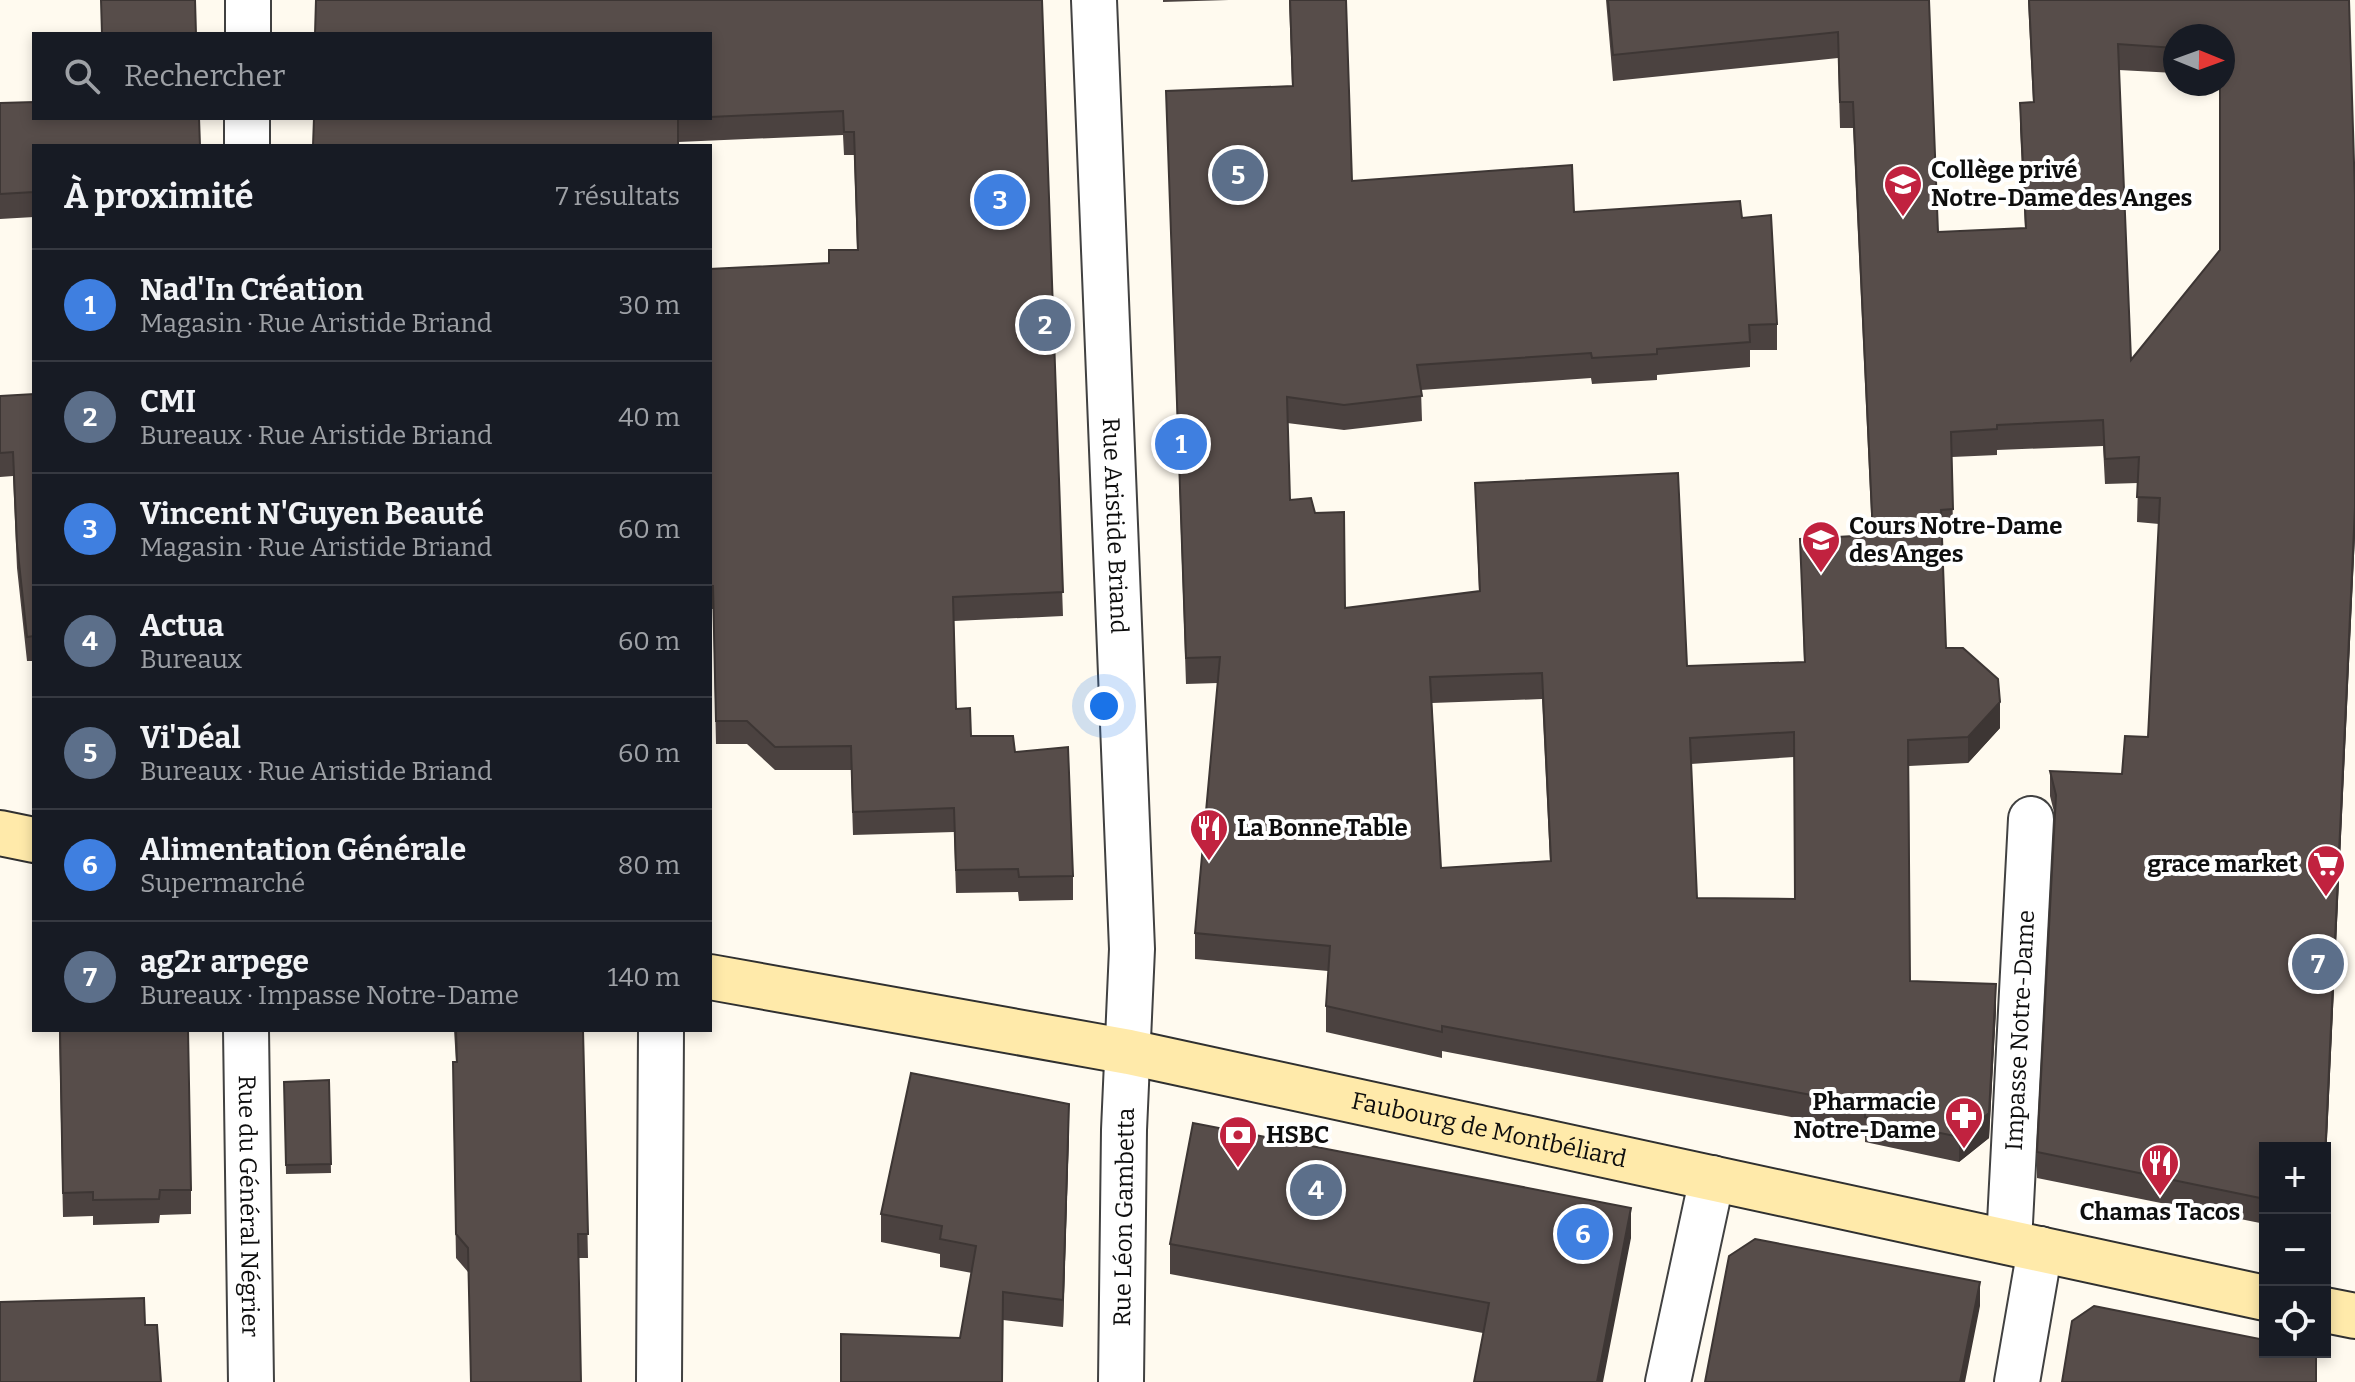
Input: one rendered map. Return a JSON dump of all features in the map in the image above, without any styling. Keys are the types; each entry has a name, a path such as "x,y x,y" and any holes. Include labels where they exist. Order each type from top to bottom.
{"main road":[{"path":"0,833 32,840"},
{"name":"Faubourg de Montbéliard","path":"712,977 1129,1052 2259,1297"},
{"path":"2331,1311 2355,1316"}],"street":[{"path":"248,0 248,32"},
{"name":"Rue Aristide Briand","path":"1094,0 1132,949 1129,1052"},
{"path":"247,120 247,144"},
{"name":"Impasse Notre-Dame","path":"2017,1382 2024,1246 2031,819"},
{"name":"Rue du Général Négrier","path":"246,1032 251,1382"},
{"path":"659,1382 661,1032"},
{"name":"Rue Léon Gambetta","path":"1121,1382 1129,1052"},
{"path":"1668,1382 1712,1178"}],"building":[{"path":"101,0 195,0 196,32 102,32"},
{"path":"316,0 1042,0 1063,592 953,597 956,709 970,708 971,736 1013,736 1015,752 1068,747 1073,876 1019,877 1018,869 956,870 954,808 853,812 851,746 775,747 747,721 716,721 712,586 712,269 829,263 829,250 858,250 854,132 844,132 843,111 712,117 712,32 315,32"},
{"path":"1290,0 1346,0 1352,181 1572,165 1574,212 1740,201 1742,218 1771,215 1777,324 1749,325 1750,342 1657,349 1657,354 1592,358 1591,353 1417,365 1422,396 1344,405 1287,397 1290,500 1311,498 1315,513 1344,512 1345,608 1480,591 1475,483 1678,473 1687,666 1805,662 1800,539 1873,535 1853,102 1840,102 1838,32 1613,55 1608,0 1929,0 1938,232 2026,228 2020,103 2034,102 2029,0 2349,0 2355,195 2355,508 2326,1142 2259,1142 2259,1198 2037,1152 2056,795 2050,771 2122,774 2125,736 2148,737 2160,498 2137,497 2139,457 2105,459 2103,420 1997,425 1997,429 1951,432 1953,509 1941,510 1946,648 1963,648 1998,679 2000,702 1968,737 1908,740 1910,981 1996,984 1989,1113 1959,1137 1865,1117 1865,1105 1442,1026 1442,1032 1326,1006 1330,946 1195,933 1220,657 1186,658 1166,91 1293,86","holes":["2163,24 2235,24 2235,96 2220,96 2220,250 2131,360 2118,44 2163,47","1542,673 1551,861 1441,868 1430,677","1794,732 1795,899 1697,898 1690,738"]},
{"path":"32,102 32,120 199,120 200,144 32,144 32,192 0,194 0,103"},
{"path":"314,120 678,120 678,144 313,144"},
{"path":"32,394 32,636 27,637 17,544 13,452 0,453 0,396"},
{"path":"60,1032 188,1032 191,1190 160,1190 159,1199 93,1200 93,1192 63,1193"},
{"path":"456,1032 583,1032 588,1234 578,1234 581,1382 471,1382 468,1248 456,1234 453,1062 457,1062"},
{"path":"911,1073 1069,1104 1063,1300 1003,1292 1002,1382 841,1382 841,1334 960,1338 976,1246 940,1239 942,1226 881,1214"},
{"path":"329,1080 331,1164 286,1165 284,1082"},
{"path":"1193,1123 1631,1208 1597,1382 1474,1382 1489,1303 1170,1244"},
{"path":"1755,1239 1980,1282 1960,1382 1705,1382 1729,1256"},
{"path":"144,1298 145,1325 157,1325 161,1382 0,1382 0,1302"},
{"path":"2094,1306 2259,1339 2259,1358 2316,1358 2316,1382 2062,1382 2072,1321"}],"place":[{"name":"Vi'Déal","path":"1238,175"},
{"name":"Vincent N'Guyen Beauté","path":"1000,200"},
{"name":"Collège privé Notre-Dame des Anges","path":"1903,218"},
{"name":"CMI","path":"1045,325"},
{"name":"Nad'In Création","path":"1181,444"},
{"name":"Cours Notre-Dame des Anges","path":"1821,574"},
{"name":"La Bonne Table","path":"1209,862"},
{"name":"grace market","path":"2326,898"},
{"name":"ag2r arpege","path":"2318,964"},
{"name":"Pharmacie Notre-Dame","path":"1964,1150"},
{"name":"HSBC","path":"1238,1169"},
{"name":"Actua","path":"1316,1190"},
{"name":"Chamas Tacos","path":"2160,1197"},
{"name":"Alimentation Générale","path":"1583,1234"}]}
